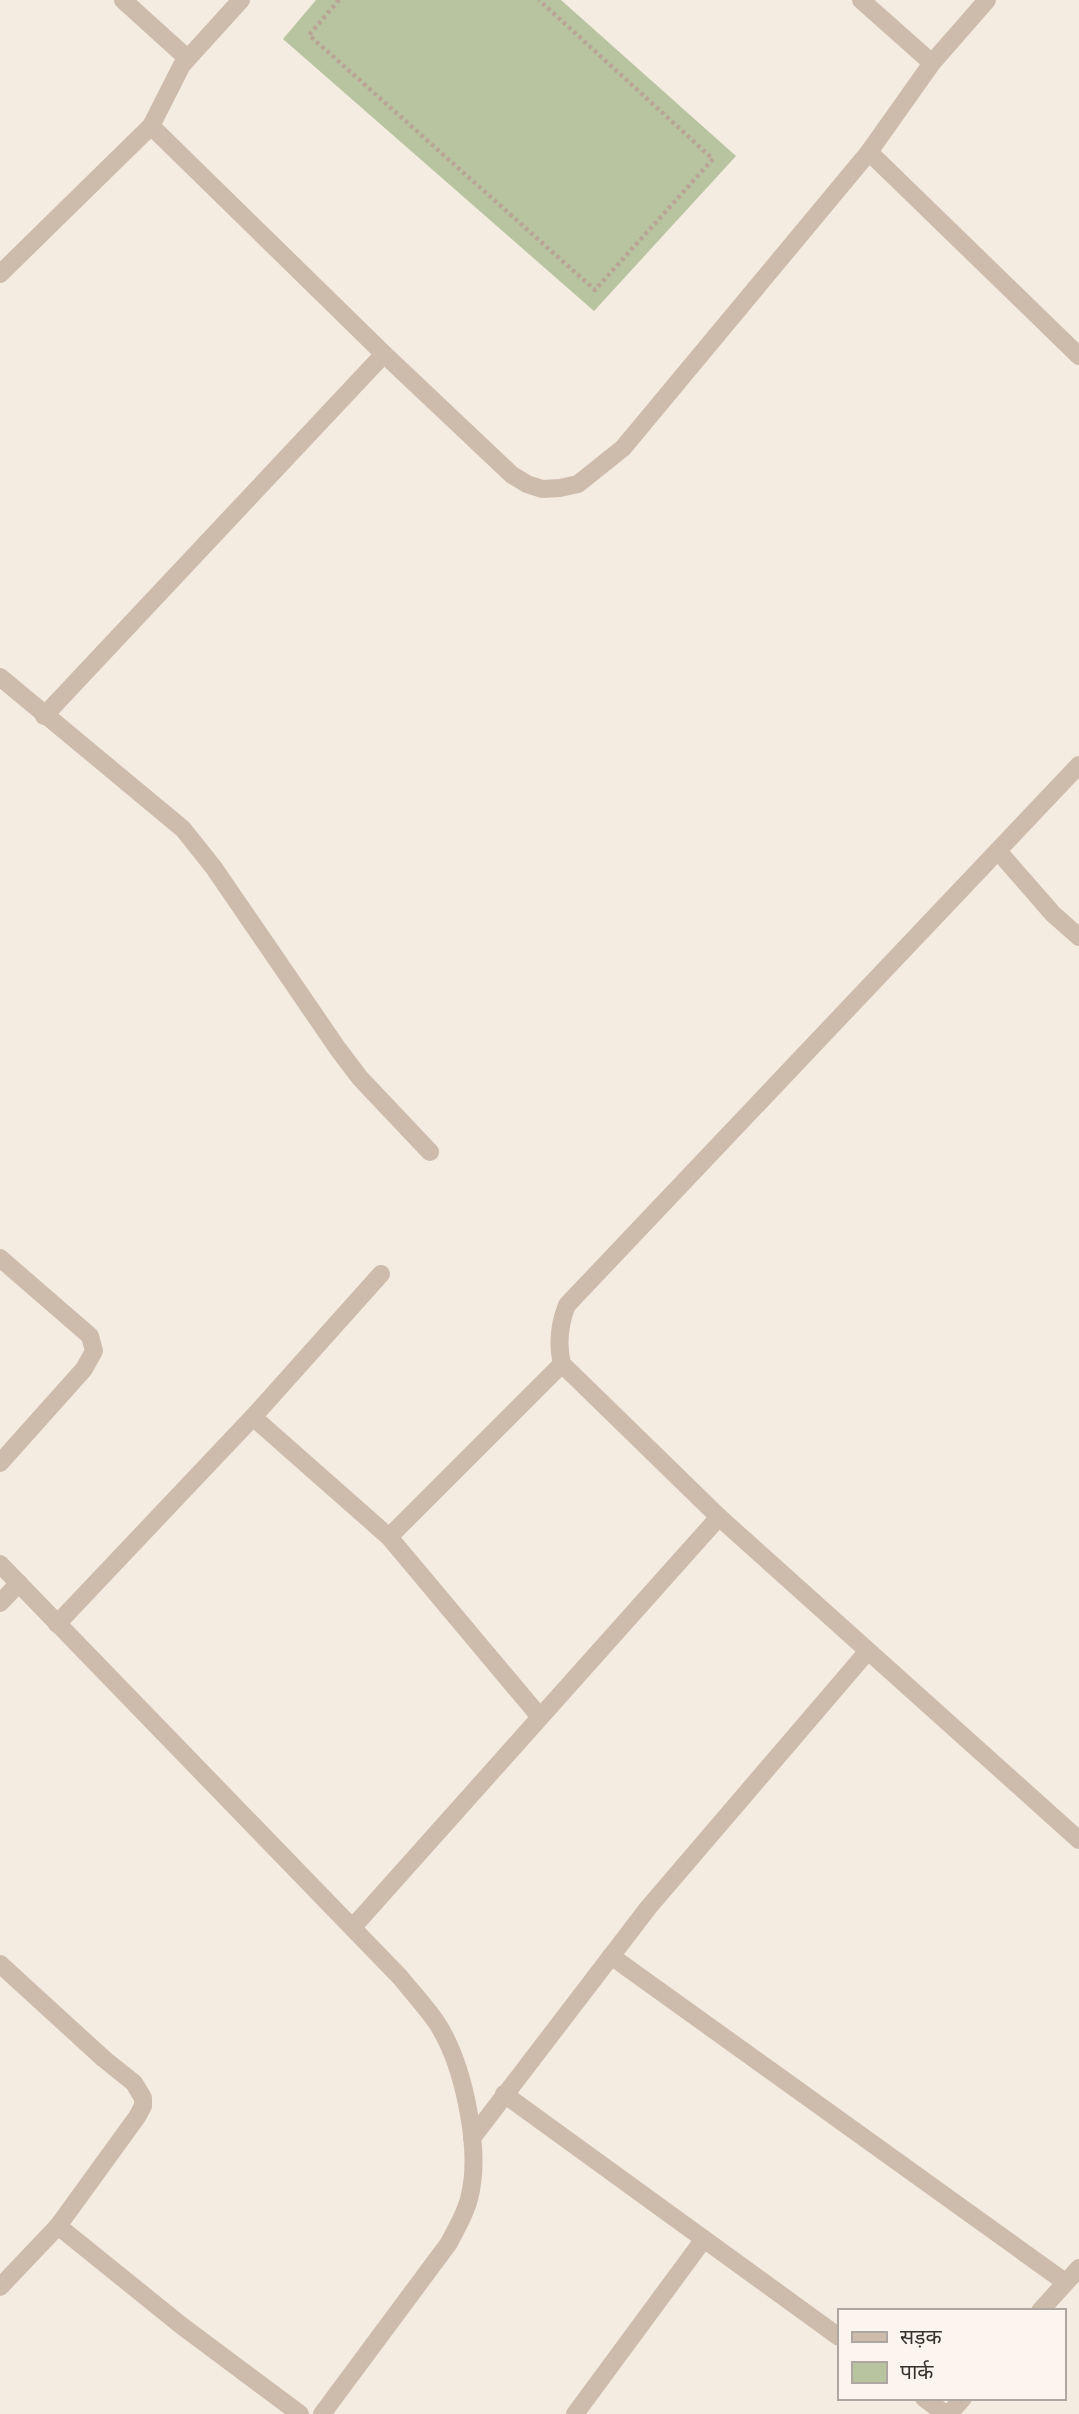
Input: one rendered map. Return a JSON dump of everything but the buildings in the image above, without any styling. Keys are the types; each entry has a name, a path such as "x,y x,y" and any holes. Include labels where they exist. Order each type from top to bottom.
{"street":[{"path":"122,0 187,58"},
{"path":"0,274 151,126 187,58 240,0"},
{"path":"861,0 932,63"},
{"path":"151,126 512,475 542,489 560,488 578,484 623,448 651,417 768,271 869,152 932,63 987,0"},
{"path":"869,152 1079,356"},
{"path":"44,716 384,354"},
{"path":"0,677 183,829 214,868 360,1078 430,1153"},
{"path":"1079,765 568,1305 561,1321 558,1348 562,1364 719,1517 1079,1840"},
{"path":"998,851 1053,914 1079,937"},
{"path":"0,1258 90,1336 94,1351 84,1369 0,1463"},
{"path":"57,1624 253,1417 381,1274"},
{"path":"389,1537 562,1364"},
{"path":"253,1417 389,1537 540,1717"},
{"path":"353,1927 719,1517"},
{"path":"0,1564 400,1977 437,2024 451,2050 469,2111 472,2138 469,2198 449,2244 322,2414"},
{"path":"0,1604 19,1583"},
{"path":"472,2138 648,1908 867,1652"},
{"path":"611,1956 1065,2282"},
{"path":"0,1964 134,2083 143,2098 137,2117 58,2226 0,2287"},
{"path":"504,2094 838,2336"},
{"path":"58,2226 182,2326 300,2414"},
{"path":"575,2414 704,2239"},
{"path":"1042,2309 1079,2268"},
{"path":"926,2400 947,2414 961,2400"}],"path":[{"path":"339,0 309,35 595,290 713,159 539,0"}],"green space":[{"path":"316,0 561,0 736,156 594,311 283,39"}]}
